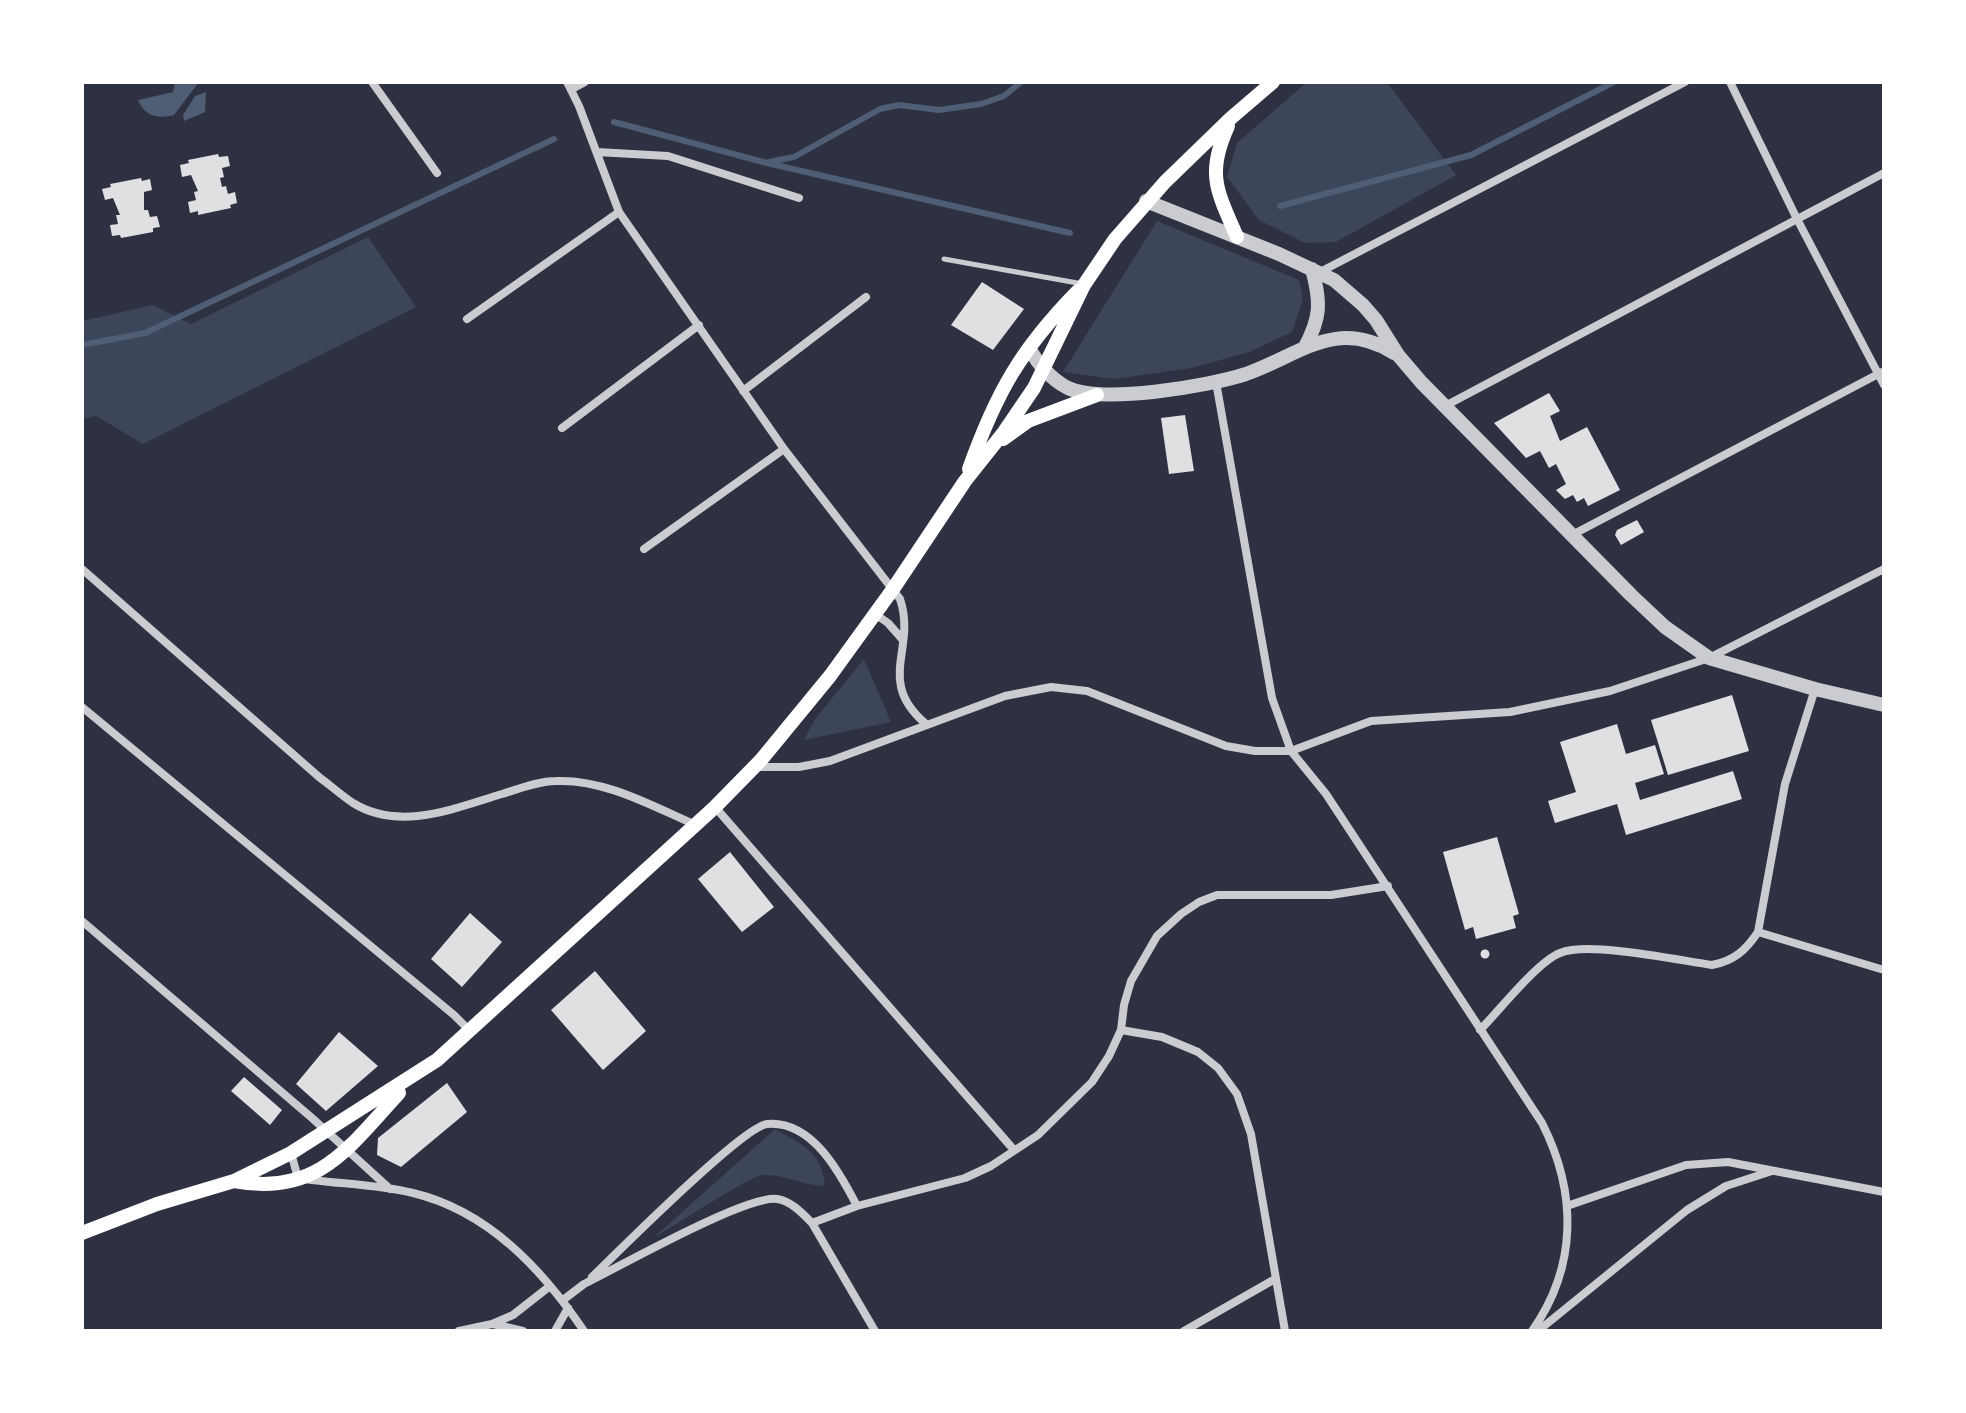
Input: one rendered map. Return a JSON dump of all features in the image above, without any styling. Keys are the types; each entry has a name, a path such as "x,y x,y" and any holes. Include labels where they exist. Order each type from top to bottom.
{"main road":[{"path":"82,1233 157,1204 234,1181 328,1132 416,1076 715,807 754,767 830,676 893,589 965,481 1034,388 1084,285 1115,239 1146,201 1231,118 1273,82"},
{"path":"1231,118 1217,149 1214,171 1220,197 1237,237"},
{"path":"965,481 986,421 1012,370 1047,323 1084,285"},
{"path":"993,446 1028,421 1097,395"},
{"path":"234,1181 254,1184 298,1178 333,1163 416,1076"}],"street":[{"path":"372,82 437,173"},
{"path":"585,82 570,86 619,212 784,449 893,589 904,611 899,665 903,696 910,710 926,724"},
{"path":"1316,270 1685,82"},
{"path":"1730,82 1796,217 1881,373 1884,385"},
{"path":"597,152 668,156 799,198"},
{"path":"1445,406 1884,173"},
{"path":"1146,201 1316,270 1341,286 1363,305 1398,355 1445,406 1572,535 1665,627 1709,658 1815,689 1884,705"},
{"path":"467,319 619,212"},
{"path":"1305,347 1320,310 1316,270"},
{"path":"743,391 866,297"},
{"path":"562,428 699,325"},
{"path":"1029,348 1043,369 1069,388 1097,395 1216,382 1248,373 1305,347 1343,337 1361,338 1398,355"},
{"path":"1572,535 1881,373"},
{"path":"1216,382 1272,698 1291,751 1326,794 1388,886 1542,1123 1557,1153 1567,1206 1568,1239 1560,1276 1547,1310 1532,1331"},
{"path":"644,549 784,449"},
{"path":"82,569 319,777 356,804 383,814 406,817 429,815 552,781 580,782 608,789 696,825"},
{"path":"754,767 799,767 830,761 1005,696 1051,687 1087,691 1226,746 1255,751 1291,751 1371,721 1510,712 1610,691 1709,658 1884,569"},
{"path":"875,614 888,623 903,641"},
{"path":"1480,1030 1544,963 1559,953 1583,948 1712,965 1729,962 1748,946 1758,932 1785,784 1815,689"},
{"path":"82,707 469,1030"},
{"path":"715,807 1014,1150"},
{"path":"812,1223 857,1206 965,1178 991,1166 1056,1119 1092,1082 1109,1056 1121,1030 1124,1005 1141,960 1157,936 1199,902 1217,895 1331,895 1388,886"},
{"path":"82,921 390,1189"},
{"path":"1758,932 1884,970"},
{"path":"1121,1030 1162,1037 1198,1052 1218,1068 1237,1094 1251,1134 1285,1331"},
{"path":"555,1331 566,1304 584,1284 714,1162 759,1126 783,1125 810,1139 843,1178 857,1206"},
{"path":"291,1153 298,1178 390,1189 442,1202 492,1229 550,1286 584,1331"},
{"path":"1567,1206 1686,1165 1728,1162 1884,1192"},
{"path":"1538,1331 1687,1210 1726,1186 1772,1171"},
{"path":"584,1284 742,1205 777,1199 801,1211 812,1223 875,1331"},
{"path":"1184,1331 1275,1279"},
{"path":"459,1331 492,1324 513,1315 550,1286"},
{"path":"492,1324 523,1331"}],"lane":[{"path":"944,259 1084,285"}],"shaded area":[{"path":"175,82 199,82 174,115 157,116 144,110 138,100 173,92"},
{"path":"1307,82 1387,82 1456,175 1336,242 1305,243 1259,220 1227,177 1237,143"},
{"path":"206,92 205,112 184,121 183,115 195,96"},
{"path":"1157,221 1299,280 1303,299 1292,332 1249,352 1192,368 1114,379 1063,372"},
{"path":"368,237 416,307 143,444 96,416 82,419 82,321 153,305 191,324"},
{"path":"864,659 891,722 804,740 815,719"},
{"path":"775,1129 809,1150 820,1165 825,1186 763,1175 726,1193 652,1239"}],"building":[{"path":"218,154 219,157 228,156 230,166 222,168 224,177 220,178 228,194 235,192 237,203 230,205 231,208 198,215 198,211 190,213 188,202 196,200 194,192 198,191 191,175 182,177 180,165 189,163 188,160"},
{"path":"141,178 142,181 150,179 152,190 144,192 144,210 148,210 150,217 157,216 160,227 153,228 153,232 121,238 120,235 112,236 110,225 118,224 116,215 120,215 113,198 105,200 102,189 111,187 110,184"},
{"path":"982,282 1024,309 993,350 951,325"},
{"path":"1549,393 1560,411 1550,416 1560,441 1587,427 1620,490 1588,506 1584,498 1577,502 1573,495 1565,499 1556,490 1566,484 1556,464 1549,468 1540,451 1526,458 1494,423"},
{"path":"1185,415 1194,471 1169,474 1161,418"},
{"path":"1637,520 1644,532 1621,545 1615,535 1617,530"},
{"path":"1732,695 1749,751 1668,775 1651,720"},
{"path":"1617,724 1626,754 1655,745 1664,774 1635,783 1640,800 1733,771 1742,799 1626,835 1617,804 1555,823 1548,801 1576,792 1560,742"},
{"path":"1497,837 1519,914 1513,916 1516,928 1476,939 1473,927 1465,930 1443,852"},
{"path":"730,852 774,907 742,932 698,879"},
{"path":"470,913 502,942 462,987 431,959"},
{"path":"1485,949 1490,954 1485,959 1480,954"},
{"path":"595,971 646,1031 603,1070 551,1010"},
{"path":"339,1032 378,1066 326,1111 296,1084"},
{"path":"244,1077 282,1110 270,1125 231,1091"},
{"path":"447,1083 467,1112 401,1167 377,1155 378,1138"}],"waterway":[{"path":"769,162 794,157 880,109 899,105 939,110 981,104 1004,96 1021,82"},
{"path":"1280,206 1471,155 1614,82"},
{"path":"614,122 767,163 1070,233"},
{"path":"82,345 145,333 554,139"}]}
